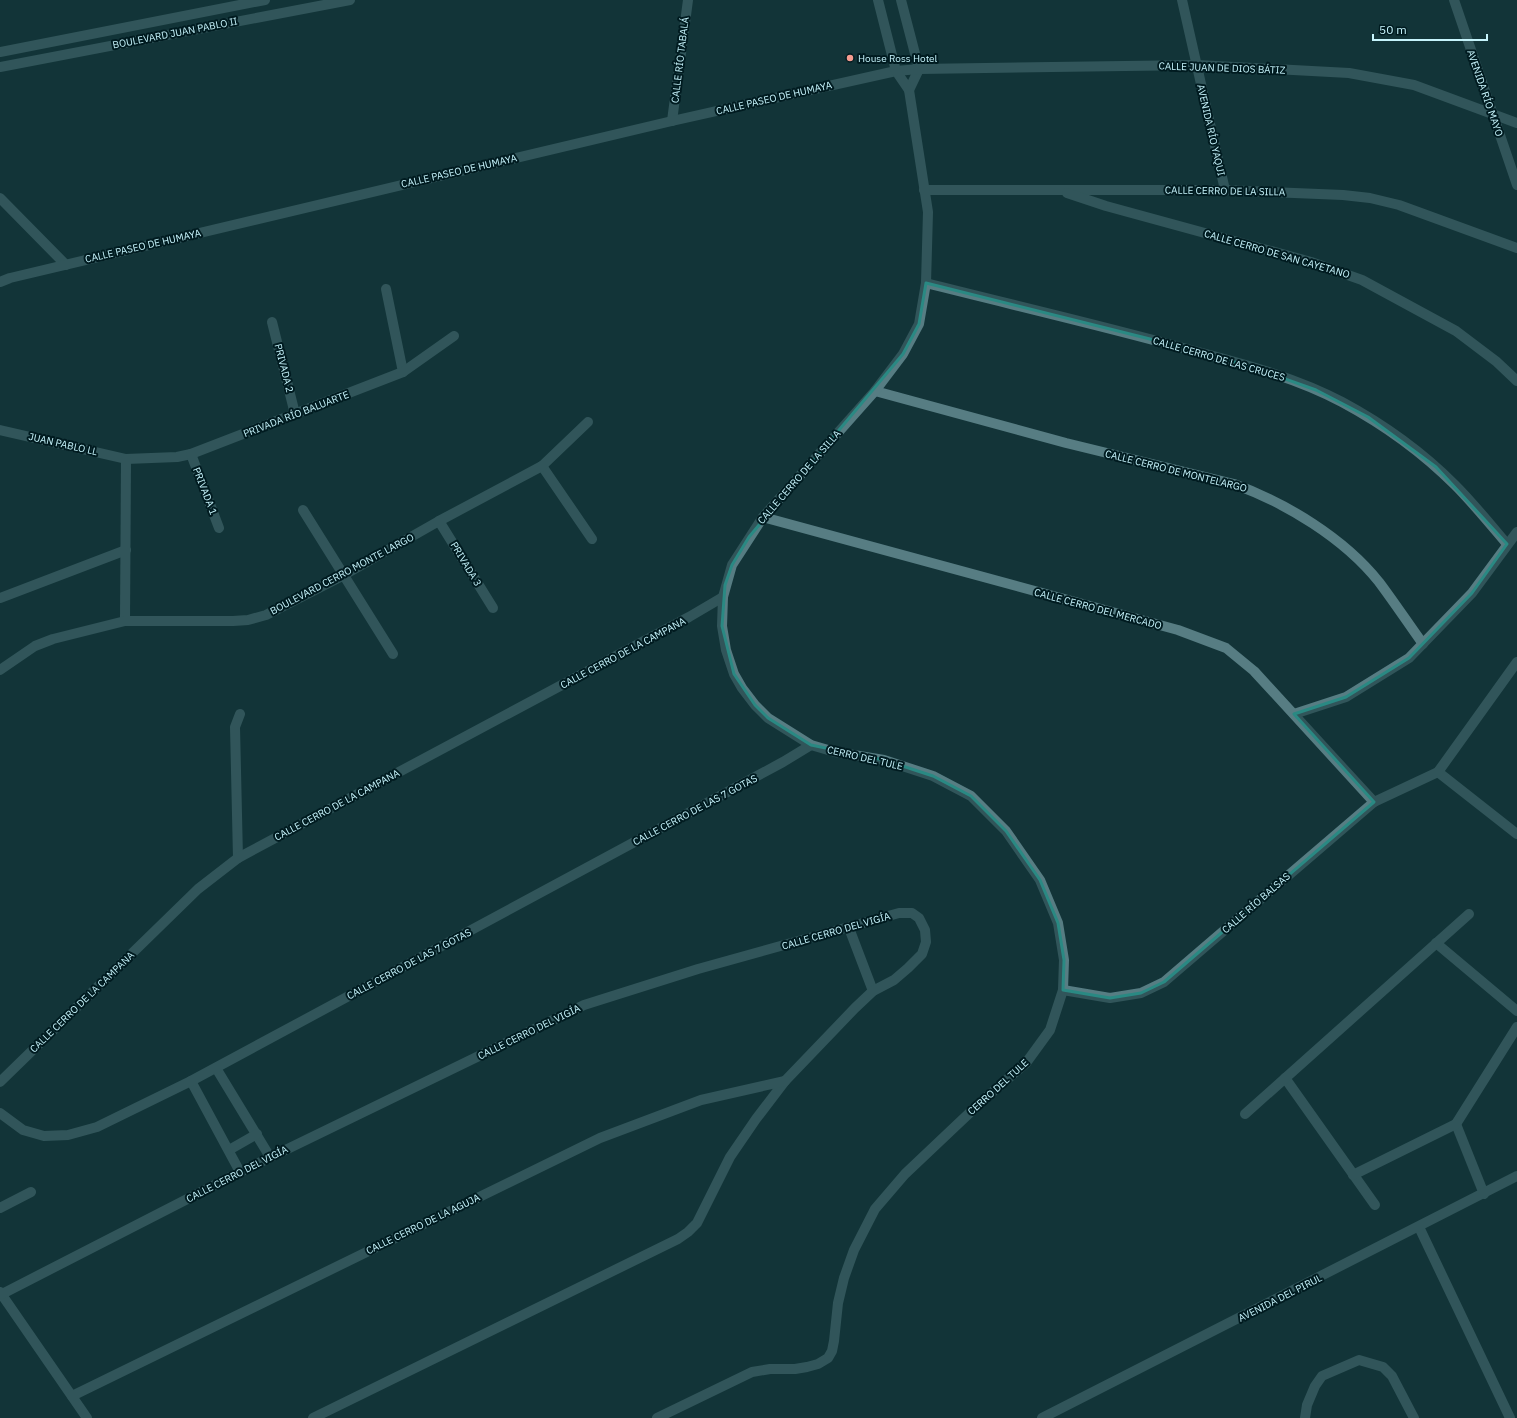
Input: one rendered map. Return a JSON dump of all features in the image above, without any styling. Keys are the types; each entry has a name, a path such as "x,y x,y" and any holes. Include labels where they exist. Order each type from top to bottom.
{"street":[{"name":"BOULEVARD JUAN PABLO II","path":"0,52 265,0"},
{"name":"BOULEVARD JUAN PABLO II","path":"0,67 350,0"},
{"name":"CALLE RÍO TABALÁ","path":"672,121 688,0"},
{"path":"878,0 896,71 908,90"},
{"path":"900,0 919,68 908,90"},
{"name":"AVENIDA RÍO YAQUI","path":"1182,0 1224,190"},
{"name":"AVENIDA RÍO MAYO","path":"1454,0 1517,185"},
{"name":"CALLE JUAN DE DIOS BÁTIZ","path":"919,68 1197,65 1349,73 1414,85 1517,123"},
{"name":"CALLE PASEO DE HUMAYA","path":"0,282 10,278 672,121 896,71 919,68"},
{"name":"CALLE CERRO DE LA SILLA","path":"811,745 768,718 755,706 742,688 734,674 726,650 722,626 723,597 732,565 763,517 875,391 902,354 919,324 926,284 928,212 908,90"},
{"name":"CALLE CERRO DE LA SILLA","path":"924,190 1224,190 1343,195 1370,198 1399,205 1517,248"},
{"name":"CALLE CERRO DE SAN CAYETANO","path":"1059,190 1106,206 1311,262 1362,280 1456,331 1497,362 1517,381"},
{"path":"0,198 66,265"},
{"name":"CALLE CERRO DE LAS CRUCES","path":"926,284 1154,340 1283,376 1316,390 1342,402 1368,417 1399,438 1436,467 1456,486 1507,544"},
{"path":"386,289 403,372"},
{"name":"PRIVADA 2","path":"272,322 295,414"},
{"name":"PRIVADA RÍO BALUARTE","path":"126,459 177,457 191,454 403,372 454,336"},
{"name":"CALLE CERRO DE MONTELARGO","path":"875,391 1066,443 1234,484 1257,492 1306,519 1356,558 1378,581 1423,644"},
{"name":"BOULEVARD CERRO MONTE LARGO","path":"0,670 41,643 125,621 248,620 266,615 344,575 439,521 542,466 588,422"},
{"name":"JUAN PABLO LL","path":"0,430 126,459"},
{"name":"PRIVADA 1","path":"191,454 219,528"},
{"path":"125,621 126,459"},
{"path":"542,466 592,539"},
{"path":"304,510 393,654"},
{"name":"CALLE CERRO DEL MERCADO","path":"763,517 1178,630 1226,648 1254,671 1374,802"},
{"name":"PRIVADA 3","path":"439,521 492,608"},
{"path":"1294,714 1346,697 1409,658 1472,593 1517,532"},
{"path":"0,598 126,550"},
{"name":"CALLE CERRO DE LA CAMPANA","path":"0,1082 198,889 238,858 689,618 723,597"},
{"path":"1517,662 1438,772 1517,834"},
{"path":"238,858 235,727 240,714"},
{"name":"CERRO DEL TULE","path":"657,1418 752,1372 770,1369 795,1369 818,1364 828,1358 832,1351 838,1303 844,1278 854,1250 875,1209 905,1174 980,1103 1026,1063 1050,1030 1063,990 1064,960 1058,923 1040,880 1006,831 971,796 933,776 884,760 835,752 811,745"},
{"name":"CALLE CERRO DE LAS 7 GOTAS","path":"0,1113 24,1130 44,1136 68,1135 97,1127 216,1068 783,762 811,745"},
{"name":"CALLE RÍO BALSAS","path":"1063,990 1110,998 1141,993 1164,982 1374,802 1438,772"},
{"name":"CALLE CERRO DEL VIGÍA","path":"88,1418 1,1293 270,1157 584,1005 698,970 899,913 912,913 919,918 925,930 926,942 922,954 894,980 873,991 784,1082 730,1157 697,1223 688,1232 678,1239 313,1418"},
{"path":"1245,1114 1469,914"},
{"path":"849,928 873,991"},
{"path":"1436,943 1517,1011"},
{"path":"1353,1175 1456,1124 1517,1028"},
{"path":"216,1068 270,1157"},
{"path":"1285,1078 1375,1205"},
{"path":"191,1081 240,1172"},
{"name":"CALLE CERRO DE LA AGUJA","path":"72,1396 600,1138 700,1100 784,1082"},
{"path":"1456,1124 1484,1194"},
{"path":"229,1150 257,1134"},
{"name":"AVENIDA DEL PIRUL","path":"1042,1418 1517,1176"},
{"path":"0,1208 31,1192"},
{"path":"1419,1227 1510,1418"},
{"path":"1305,1418 1307,1405 1314,1386 1322,1376 1359,1360 1383,1368 1392,1376 1414,1418"}],"highlighted area":[{"path":"926,283 1154,340 1249,366 1316,390 1368,417 1436,467 1507,544 1472,593 1409,658 1346,697 1294,714 1374,802 1164,982 1141,993 1110,998 1063,990 1064,960 1058,923 1040,880 1006,831 971,796 933,776 884,760 811,745 768,718 755,705 734,674 722,626 725,585 732,565 749,537 903,354 919,324"}],"place":[{"name":"House Ross Hotel","path":"850,58"}]}
